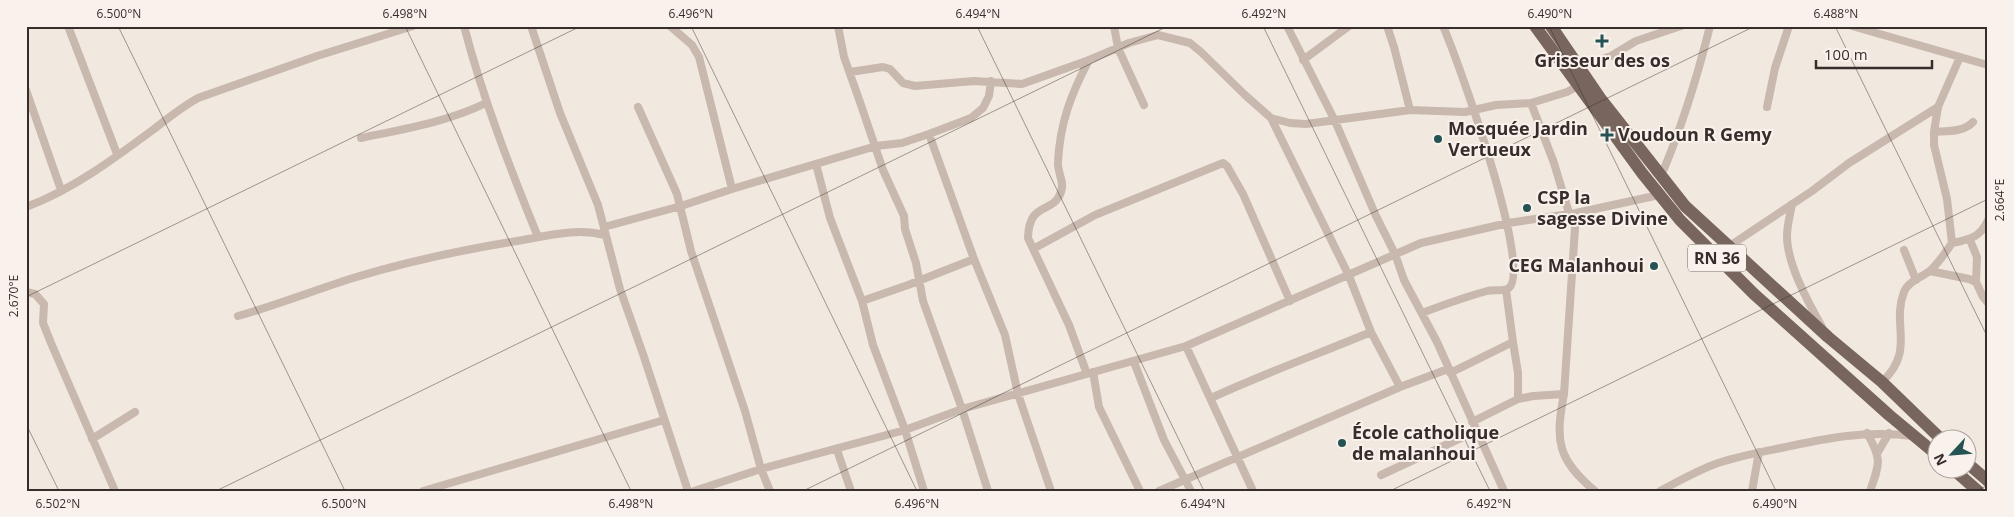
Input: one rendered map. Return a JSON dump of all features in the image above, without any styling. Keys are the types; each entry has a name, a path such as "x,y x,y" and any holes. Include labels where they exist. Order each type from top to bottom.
{"main road":[{"name":"RN 36","path":"1535,26 1659,195 1680,220 1754,294 1889,415 1926,445"},
{"name":"RN 36","path":"1551,26 1600,98 1685,206 1828,337 1882,382 1932,430"},
{"path":"1976,471 1988,481"},
{"path":"1965,480 1978,491"}],"street":[{"path":"68,26 117,154"},
{"path":"26,207 61,190 117,154 183,106 198,98 317,56 413,26"},
{"path":"464,26 486,103 503,151 538,237"},
{"path":"531,26 560,112 598,205 620,289 688,491"},
{"path":"670,26 692,46 699,57 732,188"},
{"path":"838,26 844,57 891,191 904,216 905,229 920,281 923,301 962,409 988,491"},
{"path":"1114,26 1118,48 1144,106"},
{"path":"1287,26 1335,121 1376,216 1395,254 1404,280 1422,313 1502,490"},
{"path":"1303,60 1349,26"},
{"path":"1387,26 1410,110"},
{"path":"1422,313 1489,290 1506,290 1512,281 1512,253 1508,223 1474,110 1443,26"},
{"path":"1579,68 1611,56 1636,41 1681,26"},
{"path":"1662,176 1693,93 1710,26"},
{"path":"1767,107 1776,68 1789,26"},
{"path":"1852,26 1988,65"},
{"path":"850,72 883,67 890,69 903,83 915,86 991,81 1022,84 1089,60 1129,42 1158,35 1190,43 1202,52 1271,118 1348,276 1371,332 1400,387"},
{"path":"1882,382 1892,373 1901,350 1901,304 1907,288 1930,271 1952,242 1947,199 1934,145 1934,132 1938,107 1960,57"},
{"path":"1089,60 1074,89 1063,119 1057,167 1062,178 1061,192 1058,199 1036,212 1031,218 1028,225 1028,238 1090,373 1099,407 1140,491"},
{"path":"238,316 272,307 355,278 403,264 478,247 538,237 605,231 732,188 876,146 902,143 971,118 983,108 989,96 991,81"},
{"path":"1271,118 1290,123 1306,124 1410,110 1465,112 1496,105 1531,103 1567,92 1578,86"},
{"path":"26,90 61,190"},
{"path":"361,138 434,122 471,111 486,103"},
{"path":"1531,103 1573,213 1564,394 1558,424 1561,445 1574,470 1595,491"},
{"path":"1728,247 1849,163 1938,107"},
{"path":"638,108 674,185 692,251 742,403 761,469 770,491"},
{"path":"1934,132 1962,129 1968,127 1973,122"},
{"path":"929,134 974,259 1005,336 1018,394 1051,491"},
{"path":"1033,248 1096,215 1223,163 1227,166 1243,194 1290,301"},
{"path":"816,164 830,218 862,301 873,345 906,430 923,490"},
{"path":"694,491 761,469 906,430 962,409 1186,346 1421,243 1508,223 1573,213 1659,195"},
{"path":"1792,204 1787,236 1790,256 1795,272 1828,337"},
{"path":"1952,242 1970,240 1979,234 1988,220"},
{"path":"1970,240 1977,257 1976,282 1988,303"},
{"path":"1904,250 1916,280"},
{"path":"862,301 920,281 974,259"},
{"path":"1930,271 1976,282"},
{"path":"1506,290 1518,373 1518,399"},
{"path":"26,292 35,294 44,304 43,323 115,491"},
{"path":"1211,398 1253,379 1293,365 1371,332"},
{"path":"1159,491 1400,387 1449,371 1513,342"},
{"path":"1186,346 1253,491"},
{"path":"1134,362 1164,440 1191,491"},
{"path":"1472,422 1518,399 1564,394"},
{"path":"92,439 135,412"},
{"path":"423,491 664,420"},
{"path":"1381,475 1476,431"},
{"path":"1660,491 1720,462 1759,452 1834,437 1867,433 1889,433 1917,437"},
{"path":"1867,433 1878,452"},
{"path":"1870,491 1877,472 1878,452 1889,433"},
{"path":"837,450 851,491"},
{"path":"1752,491 1759,452"}],"place":[{"name":"Grisseur des os","path":"1602,41"},
{"name":"Voudoun R Gemy","path":"1607,135"},
{"name":"Mosquée Jardin Vertueux","path":"1438,139"},
{"name":"CSP la sagesse Divine","path":"1527,208"},
{"name":"CEG Malanhoui","path":"1654,266"},
{"name":"École catholique de malanhoui","path":"1342,443"}]}
